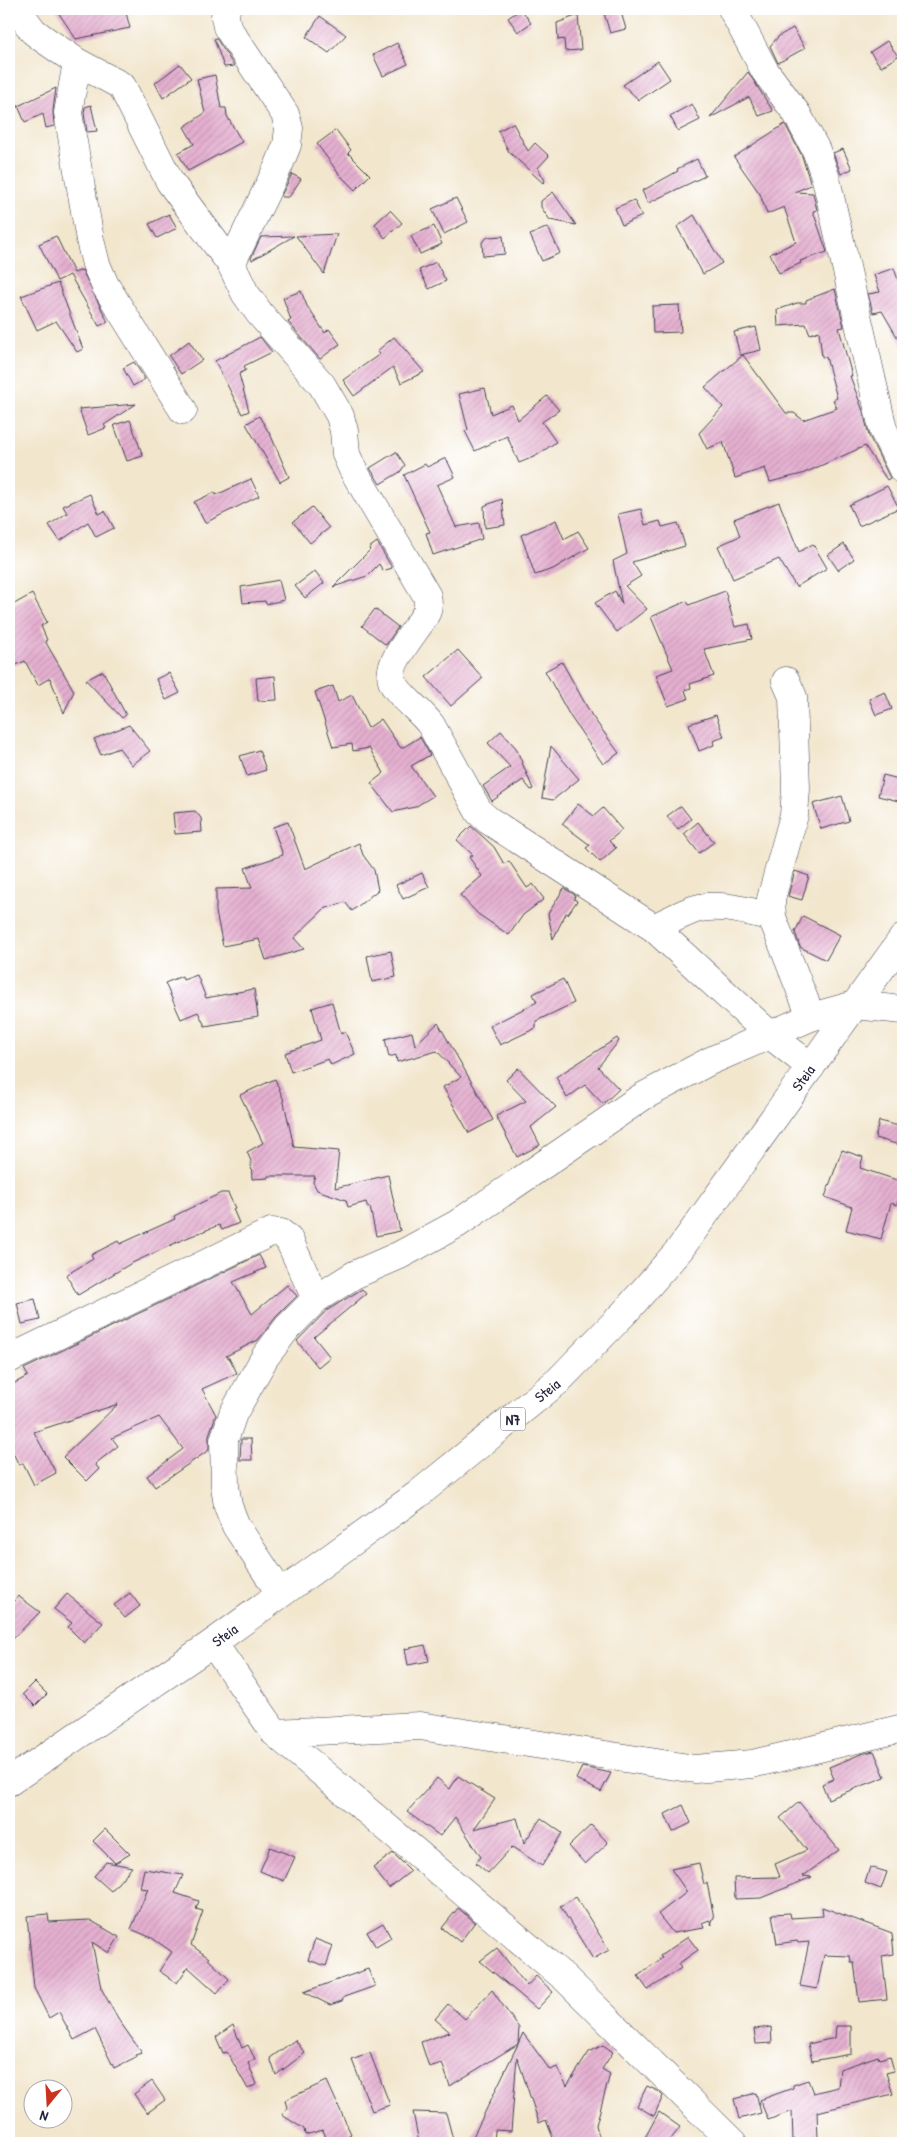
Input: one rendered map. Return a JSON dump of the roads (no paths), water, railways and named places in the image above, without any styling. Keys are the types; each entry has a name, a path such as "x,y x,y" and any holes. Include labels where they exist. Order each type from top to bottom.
{"street":[{"path":"17,9 33,31 76,62 122,86 170,182 231,264 245,292 260,314 322,384 340,416 344,430 346,454 352,468 427,596 427,611 393,665 390,675 394,685 423,714 431,725 471,801 479,812 488,820 654,928 769,1034 811,1067"},
{"path":"226,9 227,27 286,114 289,128 287,144 279,165 231,264"},
{"path":"732,9 765,71 797,114 816,150 826,179 883,429 903,470"},
{"path":"76,62 68,113 90,240 96,264 105,285 183,410"},
{"path":"786,681 792,698 795,806 771,899 772,917 811,1017"},
{"path":"654,928 692,910 721,907 743,909 772,917"},
{"name":"Steia","path":"9,1782 213,1642 417,1495 558,1381 626,1312 680,1249 903,938"},
{"path":"280,1593 233,1520 225,1486 224,1440 233,1414 265,1358 287,1328 316,1299 354,1276 400,1255 457,1224 642,1097 710,1061 811,1017 855,1004 903,1010"},
{"path":"9,1359 272,1232 281,1233 289,1240 316,1299"},
{"path":"213,1642 275,1733 564,1978 733,2143"},
{"path":"275,1733 420,1726 695,1768 752,1764 903,1728"}]}
